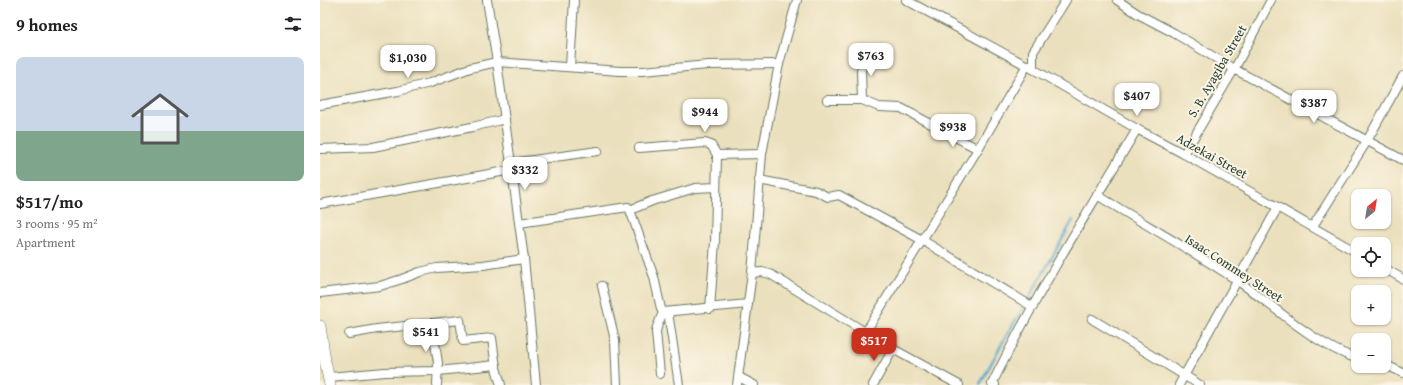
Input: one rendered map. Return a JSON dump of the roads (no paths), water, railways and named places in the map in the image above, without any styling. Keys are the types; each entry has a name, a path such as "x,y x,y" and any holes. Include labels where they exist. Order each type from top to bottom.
{"main road":[{"path":"320,326 322,362 329,381"}],"street":[{"path":"487,0 512,166 524,259 536,385"},
{"path":"570,67 574,0"},
{"path":"754,385 738,381 752,273 762,154 779,64 797,0"},
{"name":"Adzekai Street","path":"906,0 1030,67 1351,249"},
{"path":"865,332 1030,67 1033,52 1066,0"},
{"path":"1116,0 1234,69 1403,160"},
{"name":"S. B. Ayagiba Street","path":"1184,154 1234,69 1271,0"},
{"path":"862,100 861,70 868,52"},
{"path":"320,105 398,91 430,83 470,68 497,62 610,71 643,71 708,64 779,64"},
{"path":"1312,226 1367,141 1403,76"},
{"path":"827,100 862,100 879,107 900,108 978,149"},
{"path":"320,149 373,147 464,129 505,119"},
{"path":"993,385 1013,342 1053,270 1137,129"},
{"path":"639,148 705,143 711,144 717,155 715,242 710,308"},
{"path":"320,204 512,166 598,151"},
{"path":"717,155 762,154"},
{"path":"760,180 816,191 828,197 839,195 922,240 1033,307"},
{"path":"630,210 652,201 695,188 716,187"},
{"name":"Isaac Commey Street","path":"1097,195 1237,281 1308,333 1335,350 1351,356"},
{"path":"519,223 628,207 652,271 661,309 666,312 748,304"},
{"path":"1179,385 1278,207"},
{"path":"320,293 380,286 420,272 437,268 524,259"},
{"path":"752,273 762,272 770,274 893,349 959,385"},
{"path":"1391,272 1403,279"},
{"path":"602,286 615,340 617,385"},
{"path":"660,374 656,327 666,312"},
{"path":"666,312 679,385"},
{"path":"1092,319 1200,385"},
{"path":"349,334 377,329 460,320 463,341 492,338 501,385"},
{"path":"432,323 438,371 437,385"},
{"path":"874,385 893,349"},
{"path":"329,381 385,372 438,371 496,365"},
{"path":"1391,367 1403,373"}],"waterway":[{"path":"1028,300 1073,220"},
{"path":"980,384 1023,308"}]}
